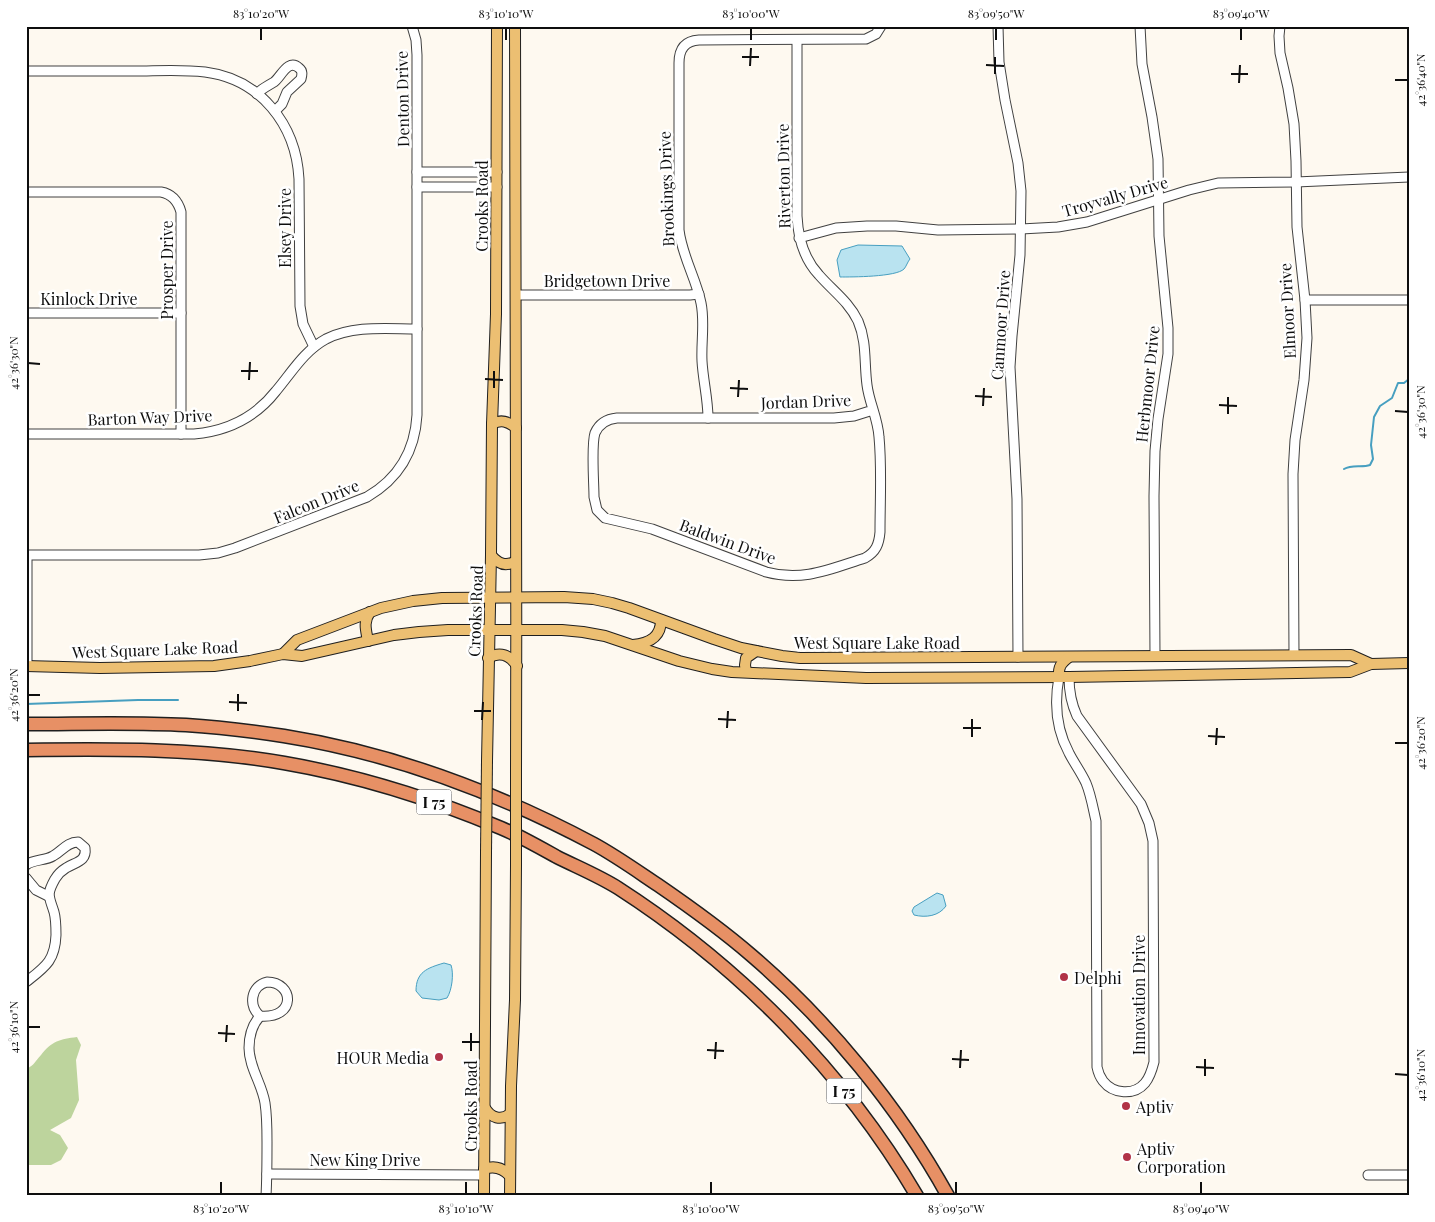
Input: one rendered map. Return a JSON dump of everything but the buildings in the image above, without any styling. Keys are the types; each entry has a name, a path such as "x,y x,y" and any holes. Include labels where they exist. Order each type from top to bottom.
{"highway":[{"name":"I 75","path":"26,724 186,726 284,736 338,747 436,774 503,800 595,844 696,911 750,954 787,988 866,1075 905,1127 948,1196"},
{"name":"I 75","path":"26,750 169,751 282,762 363,779 410,793 503,828 616,887 680,931 736,978 782,1022 841,1086 899,1166 917,1196"},
{"path":"899,1166 912,1196"}],"main road":[{"name":"Crooks Road","path":"484,1196 488,658 492,555 492,424 496,293 497,26"},
{"name":"Crooks Road","path":"510,1196 510,1114 515,1000 517,666 514,26"},
{"path":"497,172 506,173 514,179"},
{"path":"496,293 504,300 516,297"},
{"path":"492,424 500,421 506,422 516,428"},
{"path":"492,555 495,560 504,564 516,561"},
{"name":"West Square Lake Road","path":"283,654 298,640 396,604 428,598 569,597 593,599 629,608 720,641 756,651 811,659 1350,655 1371,664"},
{"path":"368,641 365,623 370,612"},
{"path":"632,645 644,643 656,636 661,629 661,620"},
{"name":"West Square Lake Road","path":"26,666 100,668 224,665 283,654 302,656 368,641 419,632 448,630 583,632 605,636 689,664 722,671 858,678 1064,677 1350,672 1371,664 1409,663"},
{"path":"746,672 744,665 746,658 756,651"},
{"path":"488,658 497,654 506,656 517,666"},
{"path":"1321,672 1328,665 1327,656"},
{"path":"1064,677 1059,670 1061,663 1069,657"},
{"path":"914,678 920,673 922,667 919,658"},
{"path":"485,1108 491,1115 499,1118 510,1114"},
{"path":"484,1172 489,1167 498,1167 510,1176"}],"street":[{"name":"Denton Drive","path":"412,26 416,40 417,55 417,172"},
{"name":"Canmoor Drive","path":"998,26 1001,77 1020,178 1021,230 1019,270 1010,367 1017,499 1018,657"},
{"name":"Herbmoor Drive","path":"1140,26 1142,64 1158,159 1159,236 1168,317 1167,363 1155,451 1155,656"},
{"name":"Elmoor Drive","path":"1280,26 1280,53 1294,124 1298,240 1307,338 1306,363 1294,451 1293,474 1294,655"},
{"path":"797,40 861,40 871,38 878,30"},
{"name":"Brookings Drive","path":"708,418 708,402 703,369 702,312 699,294 684,254 679,230 679,57 684,46 694,40 797,40"},
{"name":"Riverton Drive","path":"797,40 797,216 800,238 807,258 814,269 847,303 858,322 864,340 867,383 873,410"},
{"path":"257,94 279,78 288,67 293,65 298,67 302,73 301,79 288,92 282,104 274,111"},
{"name":"Elsey Drive","path":"26,71 179,70 206,72 232,79 257,94 274,111 287,129 294,146 299,187 300,306 303,324 314,347"},
{"path":"417,172 497,172"},
{"name":"Falcon Drive","path":"26,555 210,554 235,548 368,497 385,485 405,460 413,441 417,416 417,172"},
{"name":"Troyvally Drive","path":"800,238 836,228 867,226 938,230 1021,230 1058,227 1087,222 1218,183 1409,177"},
{"path":"417,186 497,187"},
{"name":"Prosper Drive","path":"26,192 160,192 173,197 179,204 181,212 181,434"},
{"name":"Bridgetown Drive","path":"516,297 699,294"},
{"path":"1305,300 1409,300"},
{"name":"Kinlock Drive","path":"26,313 181,313"},
{"name":"Barton Way Drive","path":"26,434 181,434 220,430 246,419 261,408 299,361 314,347 328,339 350,331 364,329 417,329"},
{"name":"Jordan Drive","path":"599,513 594,501 594,442 596,431 602,423 609,420 617,418 834,418 854,416 873,410 880,444 880,538 875,550"},
{"name":"Baldwin Drive","path":"599,513 609,519 652,530 778,575 799,576 812,574 865,558 870,556 875,550"},
{"path":"26,555 26,666"},
{"name":"Innovation Drive","path":"1064,677 1076,716 1141,804 1149,823 1153,841 1154,1062 1146,1083 1134,1091 1119,1091 1107,1085 1102,1081 1097,1067 1096,821 1087,785 1066,748 1057,719 1056,692 1064,677"},
{"path":"26,865 50,858 71,843 78,842 86,852 82,861 65,868 54,882 48,896 56,918 56,944 54,952 46,966 26,982"},
{"path":"26,878 36,890 48,896"},
{"path":"260,1016 253,1007 252,1000 255,990 261,984 267,982 274,982 280,985 286,994 286,1008 273,1016 260,1016 254,1023 249,1048 251,1062 262,1090 265,1104 266,1196"},
{"name":"New King Drive","path":"267,1174 484,1172"},
{"path":"1368,1175 1409,1175"}],"green space":[{"path":"77,1037 81,1045 76,1060 79,1100 71,1118 50,1130 60,1135 68,1148 61,1160 51,1165 26,1165 26,1069 53,1044 61,1040"}],"water":[{"path":"858,245 902,246 910,259 904,269 892,274 840,277 837,260 841,250"},
{"path":"937,893 943,895 946,906 940,912 932,915 914,915 912,911 914,907"},
{"path":"444,963 451,965 452,977 449,995 447,998 439,1000 422,998 416,991 420,975 432,967"}],"waterway":[{"path":"1344,469 1370,465 1373,459 1371,445 1374,417 1380,406 1392,398 1398,383 1404,383 1409,379"},
{"path":"26,704 178,700"}],"place":[{"name":"Delphi","path":"1064,977"},
{"name":"HOUR Media","path":"439,1057"},
{"name":"Aptiv","path":"1126,1106"},
{"name":"Aptiv Corporation","path":"1127,1157"}]}
